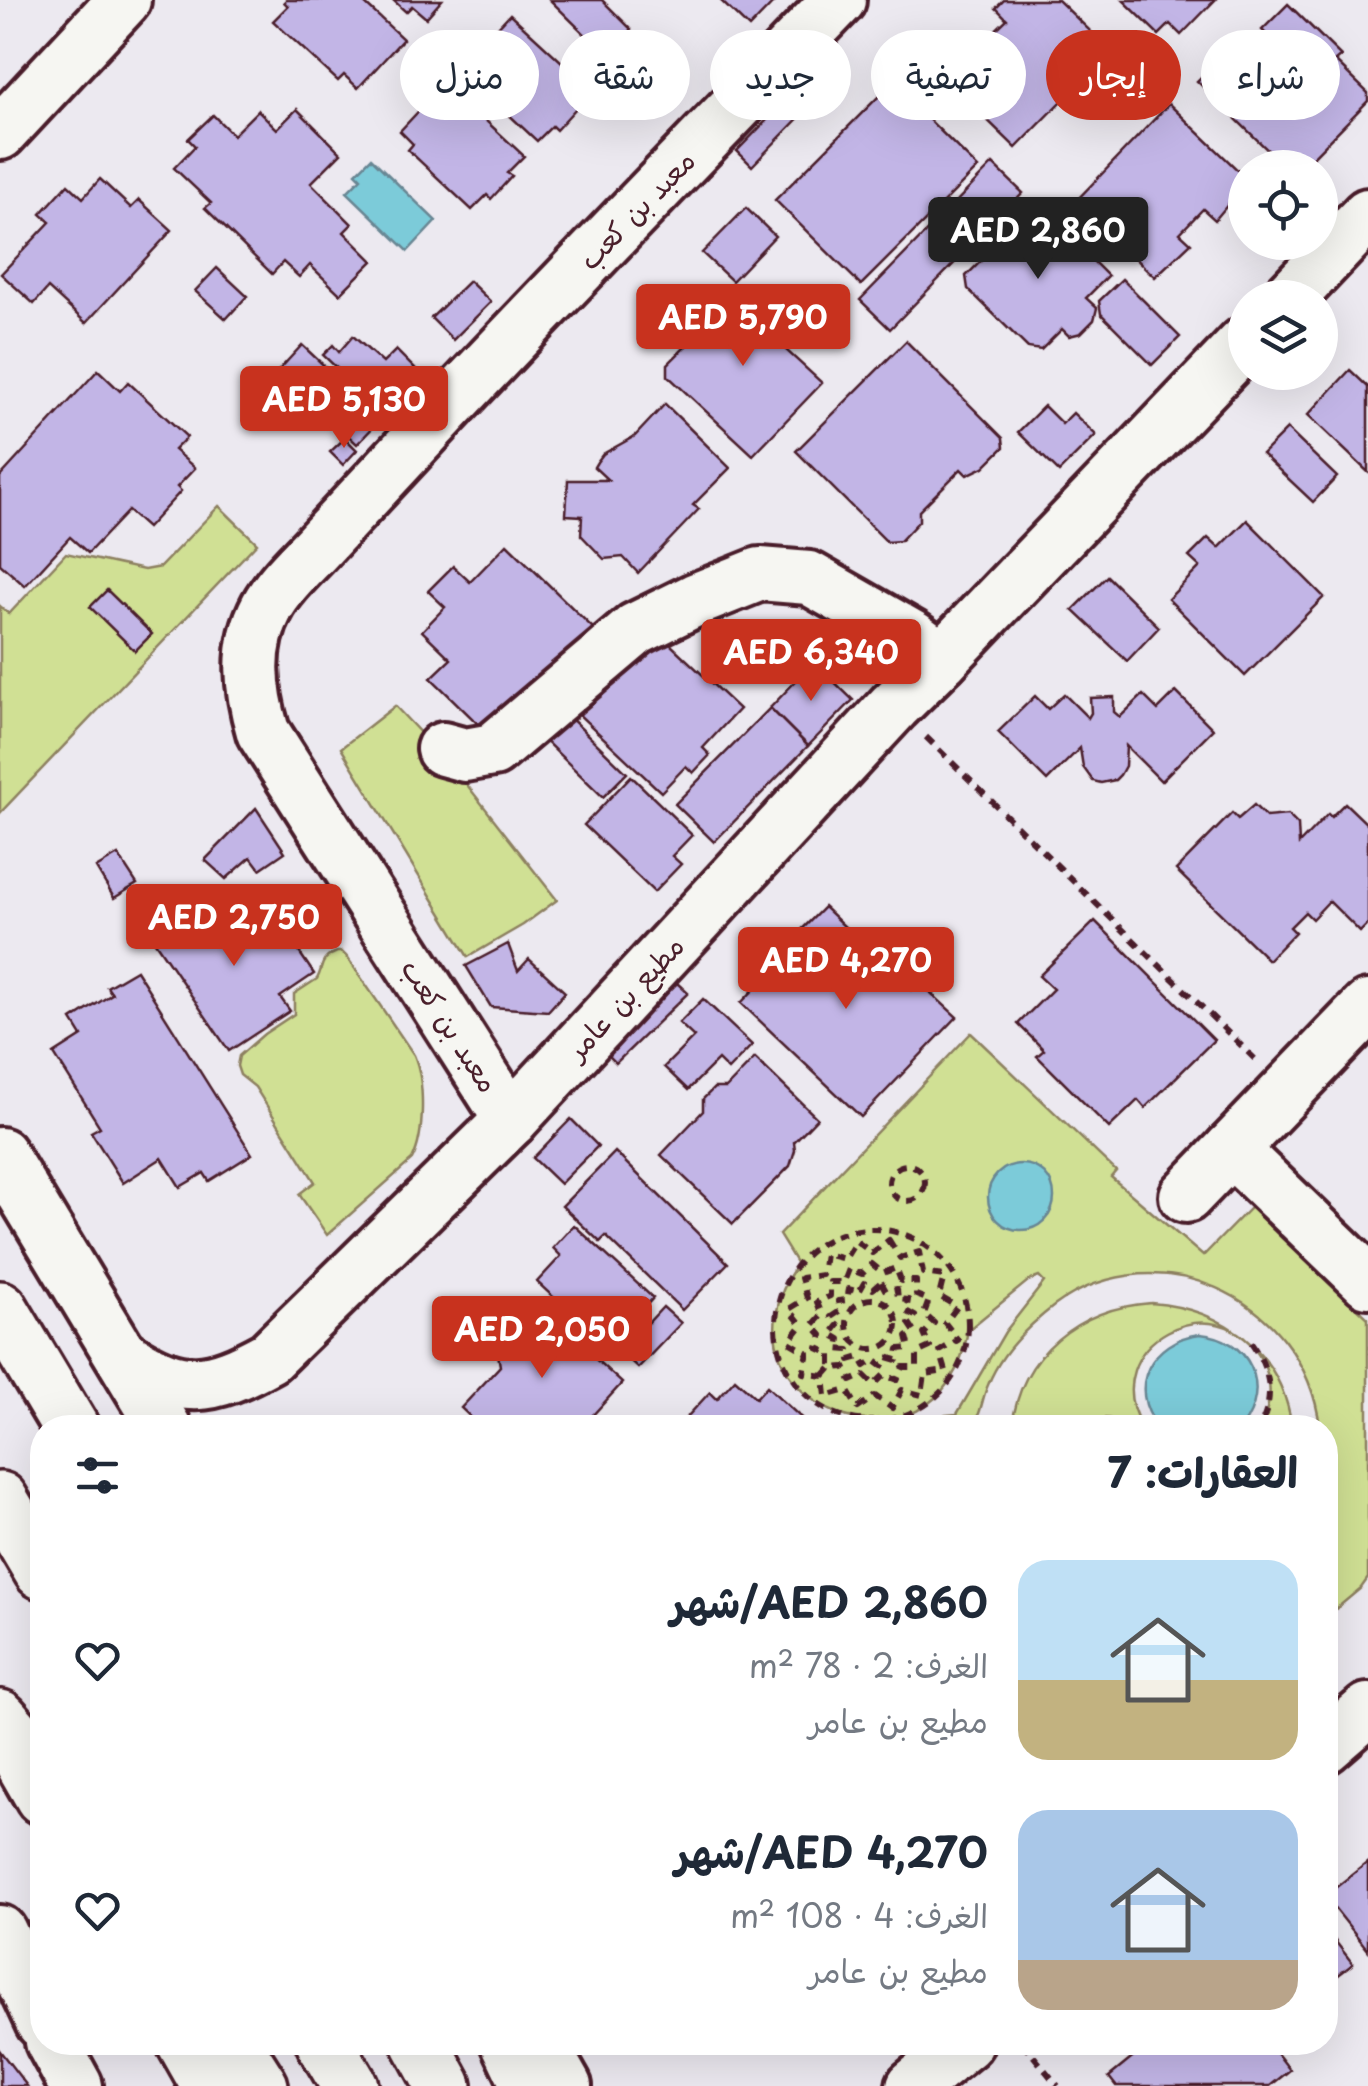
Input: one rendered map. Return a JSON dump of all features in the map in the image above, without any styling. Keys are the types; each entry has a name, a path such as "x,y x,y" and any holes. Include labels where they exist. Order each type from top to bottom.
{"highway":[{"path":"0,1309 63,1415"},
{"path":"0,1500 30,1551"},
{"path":"0,1721 30,1753"},
{"path":"240,2055 260,2086"},
{"path":"332,2055 350,2086"},
{"path":"427,2055 444,2086"},
{"path":"515,2055 530,2086"}],"street":[{"path":"0,133 124,0"},
{"name":"معبد بن كعب","path":"511,1120 264,732 250,676 257,629 284,584 377,482 839,0"},
{"path":"1306,280 1368,215"},
{"name":"مطيع بن عامر","path":"124,1357 171,1382 199,1383 239,1373 268,1356 511,1120 894,706 1228,361"},
{"path":"443,749 465,755 493,750 636,629 760,574 809,578 912,637 942,660"},
{"path":"1186,1196 1368,1007"},
{"path":"1231,1149 1368,1281"},
{"path":"0,1154 158,1415"},
{"path":"1338,1736 1368,1710"},
{"path":"0,1721 30,1776"},
{"path":"0,1932 30,1996"},
{"path":"59,2055 76,2086"},
{"path":"190,2055 208,2086"},
{"path":"547,2055 564,2086"},
{"path":"914,2086 951,2055"}],"path":[{"path":"894,706 1287,1090"},
{"path":"915,1167 925,1179 922,1194 908,1201 897,1198 889,1185 892,1174 897,1168 915,1167"},
{"path":"839,1415 819,1405 788,1373 776,1342 779,1297 793,1268 818,1245 849,1231 882,1229 925,1244 942,1258 956,1276 967,1307 965,1352 950,1382 925,1404 901,1415"},
{"path":"872,1253 889,1240 900,1258"},
{"path":"845,1259 856,1241 872,1253"},
{"path":"900,1258 919,1252 923,1274"},
{"path":"824,1376 803,1373 808,1353 818,1348 838,1325 807,1298 801,1278 822,1275 830,1282 859,1292 872,1264 872,1253"},
{"path":"822,1275 825,1254 845,1259"},
{"path":"900,1258 896,1268 898,1299 929,1300 939,1296"},
{"path":"816,1302 848,1300 849,1269 845,1259"},
{"path":"872,1264 886,1292 916,1281"},
{"path":"849,1269 873,1289 896,1268"},
{"path":"923,1274 916,1281 906,1310 934,1323 945,1323"},
{"path":"923,1274 944,1276 939,1296"},
{"path":"802,1325 812,1325 840,1311 830,1282"},
{"path":"939,1296 957,1307 945,1323"},
{"path":"802,1325 789,1309 807,1298"},
{"path":"862,1300 884,1301 896,1318 895,1334 879,1348 858,1345 846,1327 850,1311 862,1300"},
{"path":"929,1300 920,1315 909,1323 930,1347"},
{"path":"917,1367 907,1338 934,1323"},
{"path":"940,1351 958,1340 945,1323"},
{"path":"802,1325 789,1342 808,1353"},
{"path":"812,1325 840,1339 831,1368 824,1376 826,1396 847,1390"},
{"path":"1251,1343 1269,1378 1269,1401 1264,1415"},
{"path":"897,1380 899,1349 930,1347 940,1351"},
{"path":"818,1348 848,1350 851,1381"},
{"path":"925,1374 946,1370 940,1351"},
{"path":"831,1368 860,1357 874,1385 875,1396 892,1408 902,1390"},
{"path":"874,1385 888,1357 917,1367 925,1374"},
{"path":"847,1390 851,1381 874,1360 897,1380 902,1390 922,1395 925,1374"},
{"path":"847,1390 858,1408 875,1396"},
{"path":"1033,2055 1058,2086"}],"green space":[{"path":"219,506 257,543 0,813 0,606 9,614 66,553 144,570 160,567"},
{"path":"395,706 457,772 557,900 468,957 341,748"},
{"path":"337,952 347,957 414,1055 422,1108 412,1160 327,1235 299,1194 315,1182 255,1087 240,1075 237,1066 239,1056 294,1014 294,994 317,979 325,960"},
{"path":"971,1033 1116,1171 1111,1177 1203,1256 1251,1207 1368,1318 1368,1578 1338,1607 1338,1415 1317,1415 1308,1381 1285,1341 1253,1310 1215,1288 1173,1276 1129,1276 1085,1288 1044,1314 1011,1346 993,1375 979,1415 948,1415 957,1414 1005,1332 1044,1282 1039,1277 1028,1281 968,1330 949,1381 917,1411 901,1415 847,1415 837,1413 803,1391 780,1358 776,1314 797,1264 779,1235"},
{"path":"1151,1303 1178,1307 1203,1314 1240,1335 1218,1324 1192,1323 1168,1332 1147,1348 1134,1370 1131,1397 1138,1415 1014,1415 1027,1377 1058,1339 1100,1314"},
{"path":"1243,1338 1276,1376 1289,1415 1264,1415 1269,1386 1262,1361"}],"water":[{"path":"371,158 436,221 408,251 347,192 361,178 356,173"},
{"path":"1021,1164 1044,1174 1054,1197 1044,1220 1021,1230 998,1220 988,1197 998,1174"},
{"path":"1200,1334 1217,1338 1243,1355 1255,1381 1249,1415 1151,1415 1144,1396 1149,1368 1168,1345"}],"building":[{"path":"361,0 400,36 400,42 358,88 344,75 338,81 273,21 288,6 284,2"},
{"path":"393,0 442,0 426,18 412,6 406,12"},
{"path":"550,0 602,0 631,29 630,30 581,30"},
{"path":"720,0 776,0 749,28"},
{"path":"1004,0 1058,0 1089,30 1046,30 1046,117 1016,148 987,120 1026,120 1026,30 996,30 1007,19 996,8"},
{"path":"1123,0 1215,0 1181,35 1181,30 1170,24 1164,30 1154,30"},
{"path":"1288,4 1314,30 1262,30"},
{"path":"510,14 527,30 495,30"},
{"path":"539,41 559,59 559,120 565,120 556,130 552,126 537,141 515,120 539,120"},
{"path":"1340,66 1368,93 1368,101 1320,150 1268,150 1237,120 1340,120"},
{"path":"871,104 871,120 929,120 978,168 861,285 775,200"},
{"path":"297,109 341,153 311,183 352,224 344,232 373,261 340,294 310,265 299,277 283,262 272,274 205,208 211,203 174,168 195,146 188,139 213,115 233,135 258,110 277,129"},
{"path":"1181,116 1228,161 1228,204 1215,220 1203,209 1180,233 1191,243 1155,277 1076,201 1154,120 1181,120"},
{"path":"410,120 485,120 524,156 507,173 512,176 491,199 487,195 472,210 408,150 413,144 400,131"},
{"path":"767,120 797,120 752,166 737,151"},
{"path":"993,164 1023,193 890,329 860,300"},
{"path":"100,179 131,208 139,200 172,230 86,323 48,288 34,304 1,274 50,222 41,214 68,184 83,198"},
{"path":"1037,205 1108,276 1086,298 1097,308 1094,320 1081,333 1069,336 1062,329 1041,350 1028,348 968,289 966,276"},
{"path":"746,208 775,236 732,281 702,253"},
{"path":"217,268 247,296 226,319 195,291"},
{"path":"1122,279 1180,337 1152,365 1101,314 1099,301"},
{"path":"469,281 491,302 453,340 431,318"},
{"path":"741,288 752,288 789,323 774,339 822,383 753,455 668,376 668,364 698,334 696,317 710,302 727,304"},
{"path":"353,336 383,363 396,350 421,375 384,413 323,355 333,345 339,352"},
{"path":"906,341 1003,438 1004,447 984,467 967,475 961,469 919,511 919,521 900,541 887,542 796,451"},
{"path":"302,345 381,419 357,444 338,426 349,414 310,377 299,389 279,370"},
{"path":"98,370 120,391 128,382 187,437 174,450 195,468 177,487 181,491 147,528 128,511 88,553 70,537 25,586 0,564 0,477"},
{"path":"1350,370 1368,387 1368,472 1308,415 1331,390 1338,390 1338,383"},
{"path":"665,404 730,468 693,505 699,509 638,573 623,557 604,559 581,535 582,516 566,515 568,480 608,480 594,467 603,454 635,436"},
{"path":"1044,406 1062,424 1073,413 1096,435 1059,472 1018,432"},
{"path":"1287,429 1337,477 1313,502 1262,454"},
{"path":"345,438 357,450 343,465 330,452"},
{"path":"1247,520 1324,597 1245,676 1168,599 1200,567 1189,557 1208,538 1219,548"},
{"path":"507,544 593,628 509,714 482,728 431,678 451,659 422,631 445,607 428,591 453,566 470,582"},
{"path":"1107,576 1159,627 1127,661 1073,610"},
{"path":"107,590 152,634 135,651 90,607"},
{"path":"653,628 739,709 703,748 710,755 693,773 686,766 661,792 575,711"},
{"path":"814,662 853,700 808,746 770,708"},
{"path":"1176,692 1213,729 1161,781 1126,746 1125,766 1115,780 1093,781 1083,767 1080,748 1047,781 998,732 1035,696 1048,709 1064,694 1088,718 1090,698 1114,697 1114,712 1120,717 1143,695 1158,710"},
{"path":"556,704 627,773 603,797 532,728"},
{"path":"770,708 808,746 714,842 675,804"},
{"path":"631,776 692,835 672,856 681,864 654,892 584,825"},
{"path":"1345,803 1368,825 1368,924 1360,932 1329,901 1312,919 1305,912 1290,927 1295,932 1268,960 1176,870 1232,813 1238,819 1254,805 1266,817 1288,815 1298,825 1299,844 1328,814 1331,817"},
{"path":"256,808 285,852 260,869 251,857 226,879 205,860"},
{"path":"118,855 137,884 114,898 96,868"},
{"path":"215,897 237,930 270,909 314,974 280,997 290,1011 229,1051 153,939"},
{"path":"824,907 911,990 919,982 957,1017 861,1117 741,1003 763,980 757,975"},
{"path":"1095,921 1214,1040 1145,1108 1138,1100 1109,1128 1037,1056 1044,1050 1018,1024 1053,989 1039,976"},
{"path":"508,944 518,971 529,959 565,992 548,1011 491,1007 466,966"},
{"path":"136,970 252,1154 209,1181 204,1173 180,1187 162,1158 123,1183 91,1132 100,1127 54,1054 82,1036 72,1020 112,994 107,987"},
{"path":"677,983 688,993 616,1063 606,1053"},
{"path":"703,999 752,1045 728,1070 718,1060 688,1090 664,1067 694,1037 679,1023"},
{"path":"755,1058 817,1118 794,1142 790,1166 733,1224 661,1155 703,1111 703,1099 714,1088 726,1088"},
{"path":"571,1119 598,1146 560,1184 533,1158"},
{"path":"615,1152 728,1263 682,1310 606,1236 600,1242 562,1206"},
{"path":"574,1225 653,1298 608,1348 537,1282 561,1256 553,1248"},
{"path":"536,1305 622,1383 593,1415 468,1415 461,1408 500,1366 497,1348"},
{"path":"663,1307 681,1323 638,1368 621,1352"},
{"path":"735,1379 756,1398 767,1386 798,1415 689,1415 710,1392 717,1399"},
{"path":"1368,1862 1368,1950 1338,1912 1338,1886"},
{"path":"1338,1945 1353,1964 1338,1975"},
{"path":"0,2051 27,2086 0,2086"},
{"path":"1136,2055 1278,2055 1290,2070 1270,2086 1116,2086 1109,2077"}]}
